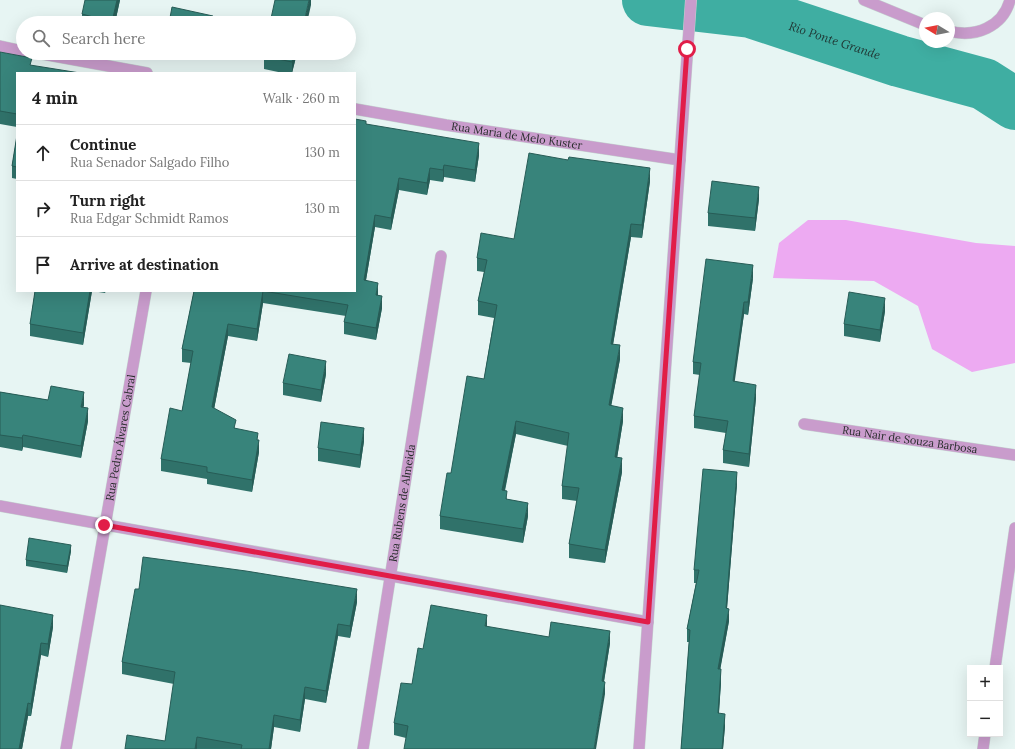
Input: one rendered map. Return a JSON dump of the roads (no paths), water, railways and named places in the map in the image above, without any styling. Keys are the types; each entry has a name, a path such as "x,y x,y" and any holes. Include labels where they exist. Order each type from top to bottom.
{"street":[{"path":"640,749 691,0"},
{"path":"864,0 919,23"},
{"path":"955,32 974,34 991,27 1008,10 1010,0"},
{"path":"0,46 16,49"},
{"path":"76,60 142,72"},
{"name":"Rua Maria de Melo Kuster","path":"356,109 446,125 680,160"},
{"name":"Rua Rubens de Almeida","path":"363,749 442,256"},
{"name":"Rua Pedro Álvares Cabral","path":"66,749 146,292"},
{"name":"Rua Nair de Souza Barbosa","path":"804,424 1015,456"},
{"path":"0,506 648,622"},
{"path":"995,665 1015,528"},
{"path":"983,749 985,737"}],"waterway":[{"name":"Rio Ponte Grande","path":"648,0 751,12 899,61 984,84 1015,104"}]}
